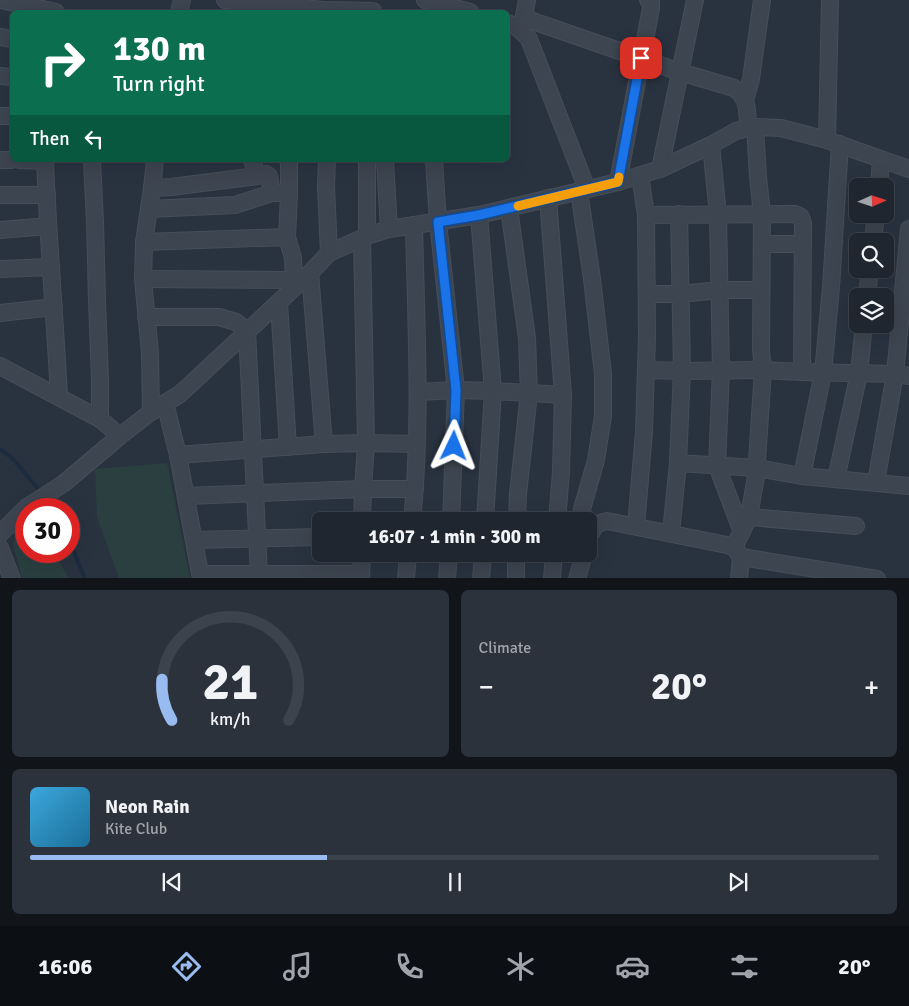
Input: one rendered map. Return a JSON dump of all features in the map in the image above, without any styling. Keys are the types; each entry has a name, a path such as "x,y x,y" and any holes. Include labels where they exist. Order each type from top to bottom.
{"street":[{"path":"1,0 41,10"},
{"path":"425,0 462,10"},
{"path":"518,24 527,0"},
{"path":"618,182 651,8 651,2 648,0"},
{"path":"660,169 695,0"},
{"path":"745,100 751,79 762,0"},
{"path":"802,476 823,373 831,287 834,142 830,0"},
{"path":"230,5 323,10 374,8"},
{"path":"518,24 641,58 734,88 740,93 747,105 752,128 762,214 762,370 757,468 749,517 742,532 738,552 739,578"},
{"path":"518,24 529,39 583,190 603,374 603,416 596,460 582,512"},
{"path":"0,534 27,507 63,484 151,412 180,394 329,254 364,237 389,229 479,215 618,182 660,169 736,131 752,128 781,128 834,142 909,169"},
{"path":"711,145 718,214 721,370 717,466 742,532"},
{"path":"880,178 882,160"},
{"path":"46,162 48,226 59,397"},
{"path":"92,162 96,222 100,419"},
{"path":"151,412 150,352 143,279 144,242 155,162"},
{"path":"253,162 257,176"},
{"path":"280,194 288,162"},
{"path":"326,162 329,254"},
{"path":"362,512 366,443 364,237 367,162"},
{"path":"385,162 389,229"},
{"path":"434,162 438,222 456,390 451,512"},
{"path":"152,188 266,174 269,176 280,194 287,238 301,279 324,444"},
{"path":"636,526 644,432 647,294 646,215 640,175"},
{"path":"149,210 234,205 280,194"},
{"path":"0,195 47,195"},
{"path":"548,198 563,395 558,512"},
{"path":"509,208 527,338 529,393 517,512"},
{"path":"671,533 678,462 682,371 679,214"},
{"path":"646,215 799,214 803,220 802,372"},
{"path":"479,215 492,391 485,512"},
{"path":"0,230 48,226"},
{"path":"413,512 418,392 414,226"},
{"path":"876,482 902,375 909,229"},
{"path":"144,242 287,238"},
{"path":"762,244 803,244"},
{"path":"0,269 51,267"},
{"path":"143,279 301,279"},
{"path":"647,294 761,290"},
{"path":"279,302 288,447"},
{"path":"0,313 54,307"},
{"path":"146,317 219,317 236,322 247,331 259,574"},
{"path":"836,480 859,373 863,333"},
{"path":"0,366 100,419 120,436"},
{"path":"646,370 762,370 902,375"},
{"path":"418,392 456,390 563,395"},
{"path":"165,403 178,455 201,576 259,574 361,576 362,562"},
{"path":"178,455 324,444 416,444"},
{"path":"678,462 757,468 802,476 909,486"},
{"path":"186,496 363,489 415,489"},
{"path":"749,517 856,526"},
{"path":"597,523 607,520 727,545 738,552 877,578"},
{"path":"194,540 312,537"},
{"path":"0,548 12,578"},
{"path":"406,578 407,562"},
{"path":"447,578 448,562"},
{"path":"481,578 482,562"},
{"path":"516,562 516,578"},
{"path":"552,578 553,562"},
{"path":"577,578 582,562"}],"green space":[{"path":"167,463 190,578 119,578 97,517 95,469"},
{"path":"15,535 15,552 13,544"},
{"path":"18,563 60,563 69,578 22,578"}],"waterway":[{"path":"0,449 12,458 41,492"},
{"path":"78,563 85,578"}],"slow traffic":[{"path":"518,206 618,182 619,177"}],"route":[{"path":"454,446 456,390 438,222 479,215 618,182 641,58"}]}
